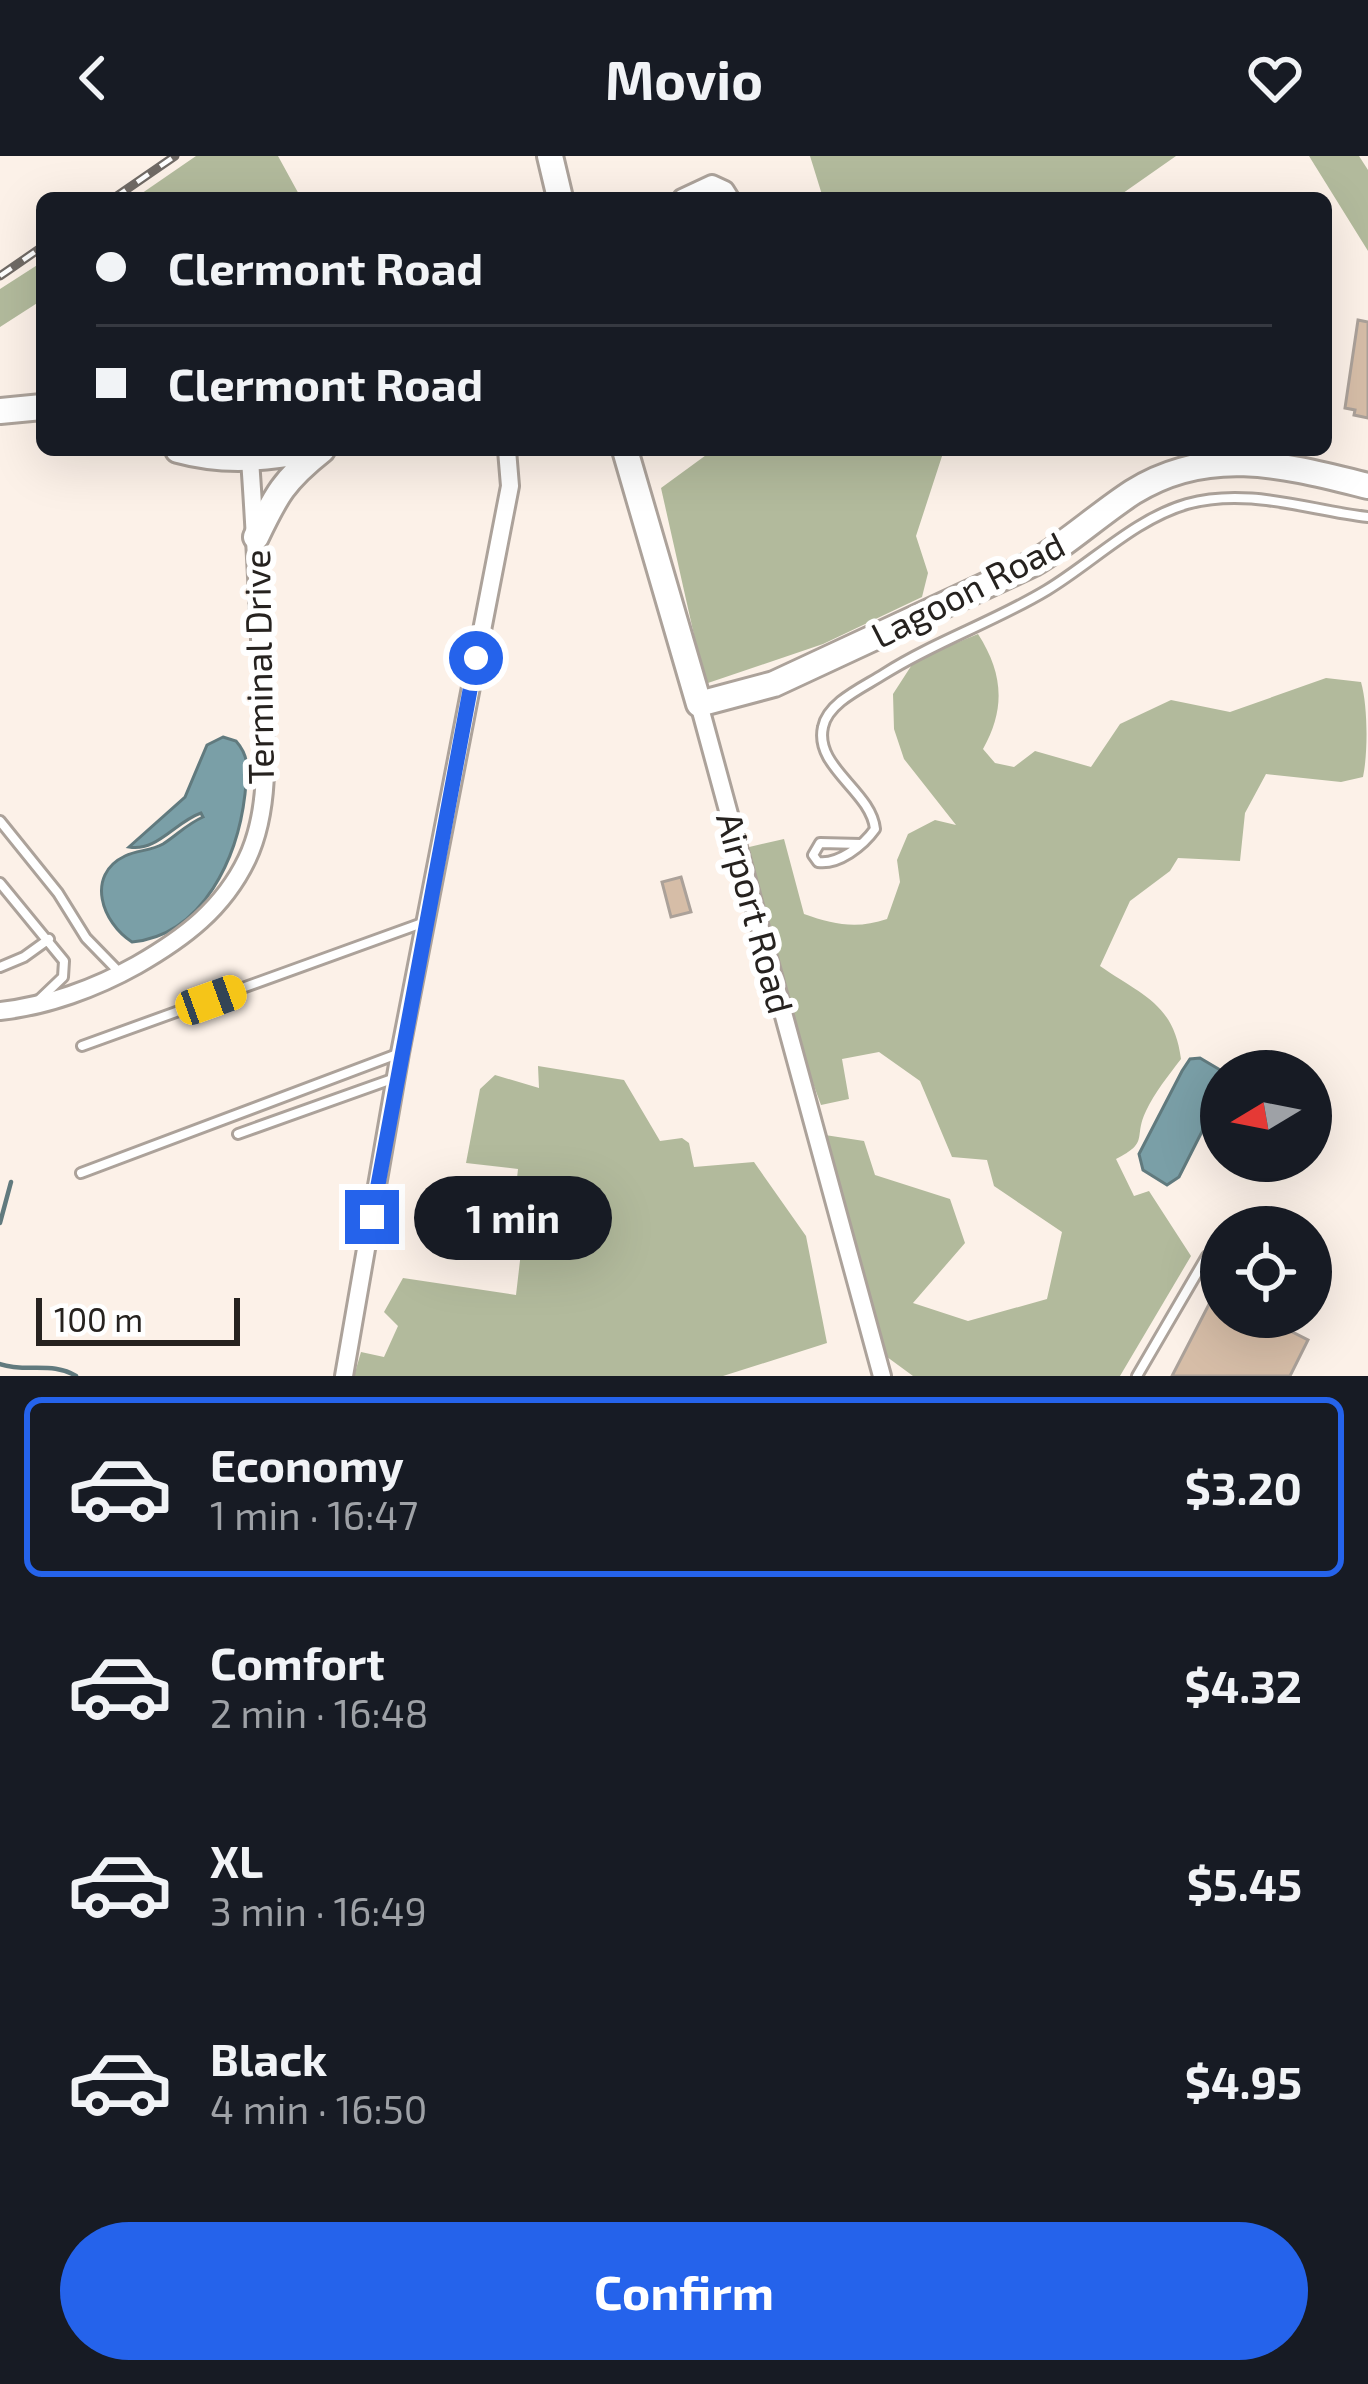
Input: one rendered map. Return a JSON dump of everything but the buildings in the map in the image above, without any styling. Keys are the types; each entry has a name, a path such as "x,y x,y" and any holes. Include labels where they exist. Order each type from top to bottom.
{"street":[{"path":"550,156 559,192"},
{"path":"695,192 712,184 725,192"},
{"path":"0,411 36,408"},
{"path":"202,456 250,460 277,456"},
{"path":"256,537 272,501 311,456"},
{"path":"344,1376 400,1053 510,487 512,456"},
{"name":"Airport Road","path":"627,456 882,1376"},
{"name":"Terminal Drive","path":"0,1011 121,974 193,931 225,897 249,856 262,809 264,758 250,460"},
{"name":"Lagoon Road","path":"699,704 774,684 1034,563 1072,541 1133,492 1189,467 1221,461 1257,462 1368,487"}],"lane":[{"path":"861,844 820,843 813,855 826,864 861,844 875,829 874,816 823,747 822,729 835,707 856,692 916,654 1044,592 1146,524 1185,505 1266,498 1368,517"},
{"path":"0,820 58,893 86,938 121,974"},
{"path":"0,883 61,952 65,972 57,986 35,1004"},
{"path":"82,1046 426,921"},
{"path":"0,967 25,957 49,939"},
{"path":"81,1173 400,1053"},
{"path":"238,1134 396,1077"},
{"path":"1137,1376 1200,1268"}],"green space":[{"path":"196,156 278,156 298,192 144,192"},
{"path":"810,156 1176,156 1125,192 821,192"},
{"path":"1309,156 1359,156 1368,170 1368,251 1332,192"},
{"path":"36,266 36,304 0,327 0,289"},
{"path":"705,456 942,456 916,536 928,573 922,597 823,644 705,684 661,488"},
{"path":"978,634 993,663 998,691 995,719 983,749 995,763 1014,767 1035,751 1091,767 1120,724 1171,700 1230,712 1326,678 1361,682 1363,692 1367,730 1363,777 1341,782 1266,774 1245,813 1240,861 1178,858 1170,871 1130,901 1100,966 1153,1002 1177,1040 1181,1059 1150,1104 1137,1143 1116,1159 1134,1196 1149,1191 1191,1256 1120,1376 913,1376 883,1354 825,1135 864,1141 875,1175 950,1199 965,1243 913,1303 968,1321 1047,1299 1062,1232 994,1186 987,1160 952,1157 920,1081 879,1052 842,1059 849,1099 821,1105 745,848 784,839 804,914 846,924 887,919 900,882 897,860 908,834 935,820 956,825 904,759 894,729 893,694 915,660"},
{"path":"538,1066 624,1080 660,1141 682,1138 689,1143 694,1167 754,1162 806,1236 827,1343 723,1376 354,1376 361,1352 384,1357 398,1326 384,1312 403,1278 516,1295 523,1235 443,1225 447,1209 513,1215 518,1169 466,1163 480,1089 495,1075 539,1088"}],"water":[{"path":"223,737 241,747 247,772 241,818 225,866 213,889 179,925 132,942 106,911 102,899 105,875 125,856 163,844 203,817 201,813 192,817 148,845 129,847 185,797 207,745"},
{"path":"1200,1058 1200,1136 1179,1177 1167,1185 1143,1170 1139,1154 1190,1059"}],"waterway":[{"path":"0,1223 11,1182"},
{"path":"0,1364 58,1369 76,1376"}],"railway":[{"path":"123,192 175,156"},
{"path":"0,276 36,251"}],"route":[{"path":"372,1217 476,658"}]}
